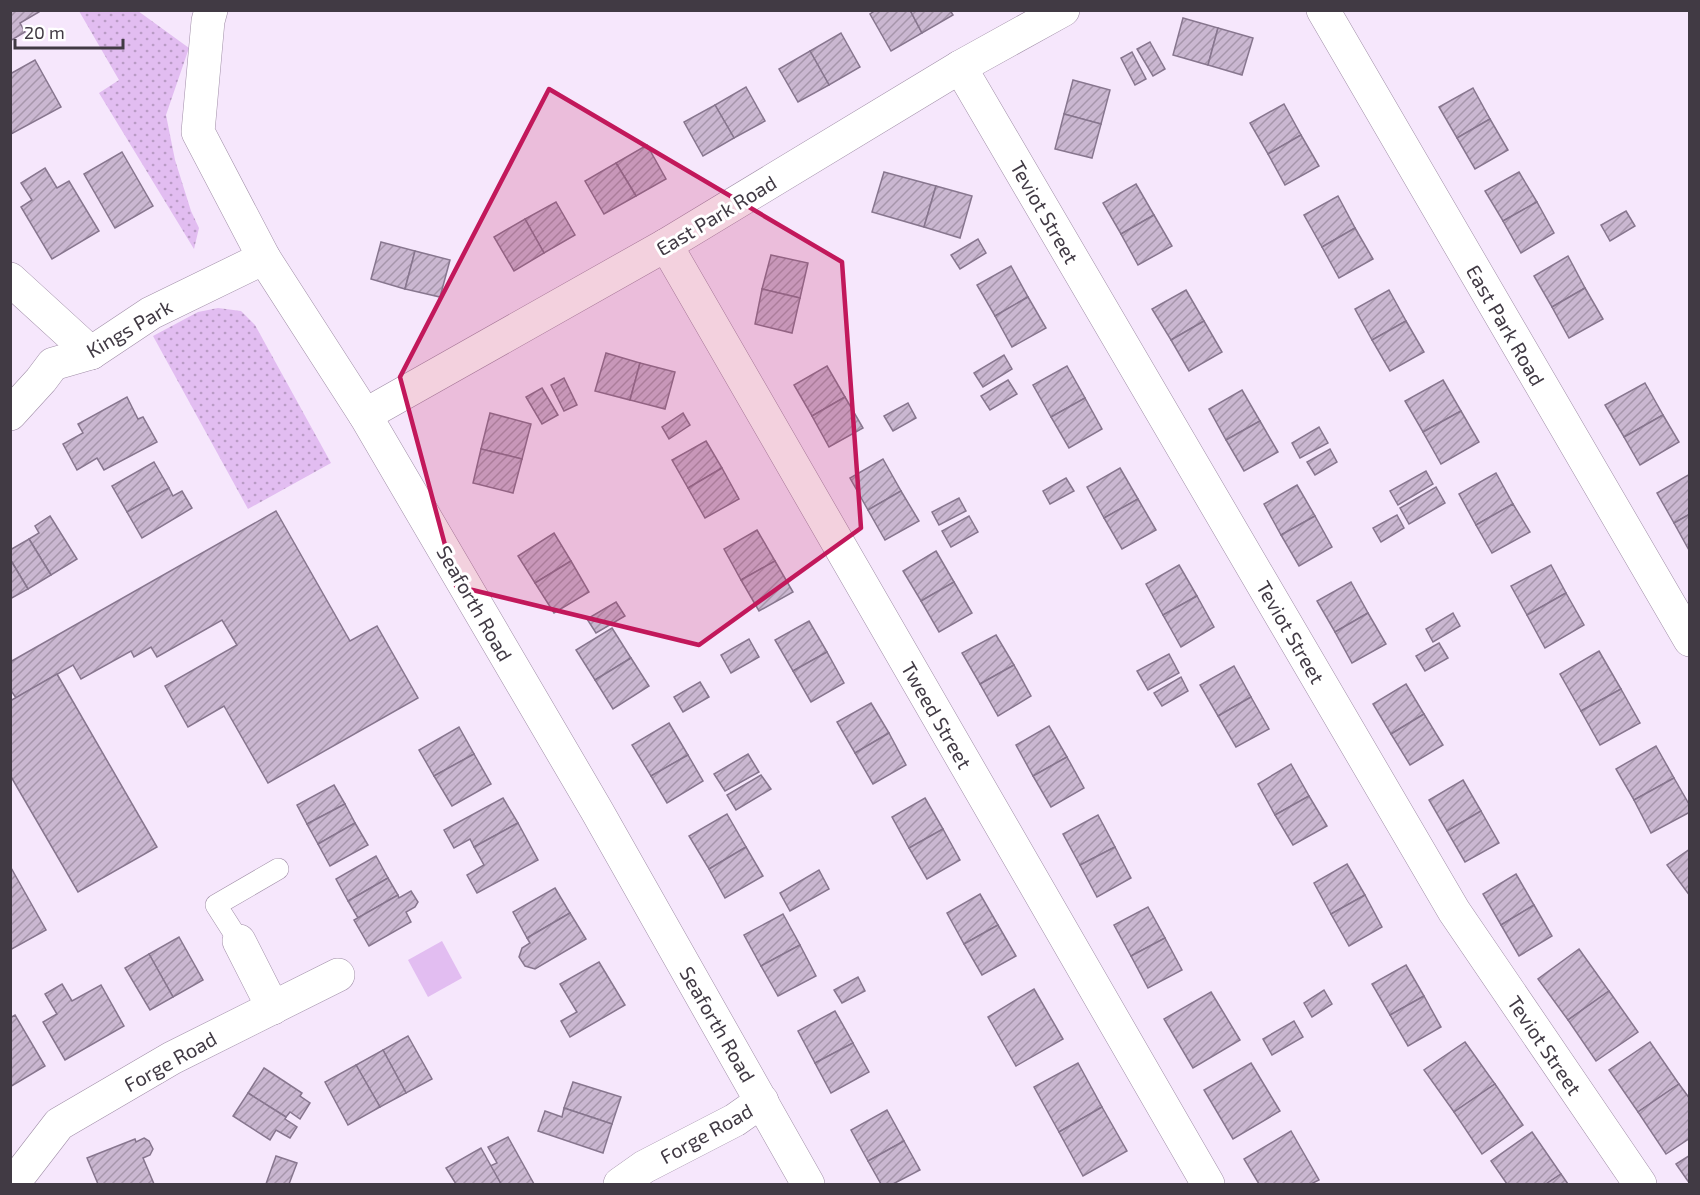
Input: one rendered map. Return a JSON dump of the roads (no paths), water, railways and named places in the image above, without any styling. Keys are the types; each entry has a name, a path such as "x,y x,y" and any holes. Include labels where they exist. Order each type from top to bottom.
{"street":[{"name":"Seaforth Road","path":"211,10 208,21 198,132 264,258 365,415 597,811 762,1101 807,1185"},
{"name":"East Park Road","path":"365,415 666,246 960,67 1064,10"},
{"name":"East Park Road","path":"1323,10 1689,640"},
{"name":"Teviot Street","path":"960,67 1454,911 1640,1185"},
{"name":"Tweed Street","path":"666,246 1208,1185"},
{"name":"Kings Park","path":"10,414 53,364 91,353 151,313 264,258"},
{"path":"10,279 91,353"},
{"path":"239,941 273,1008"},
{"name":"Forge Road","path":"22,1174 59,1124 172,1058 338,975"},
{"name":"Forge Road","path":"620,1185 644,1167 735,1120 762,1101"}],"lane":[{"path":"239,941 216,905 278,868"}]}
